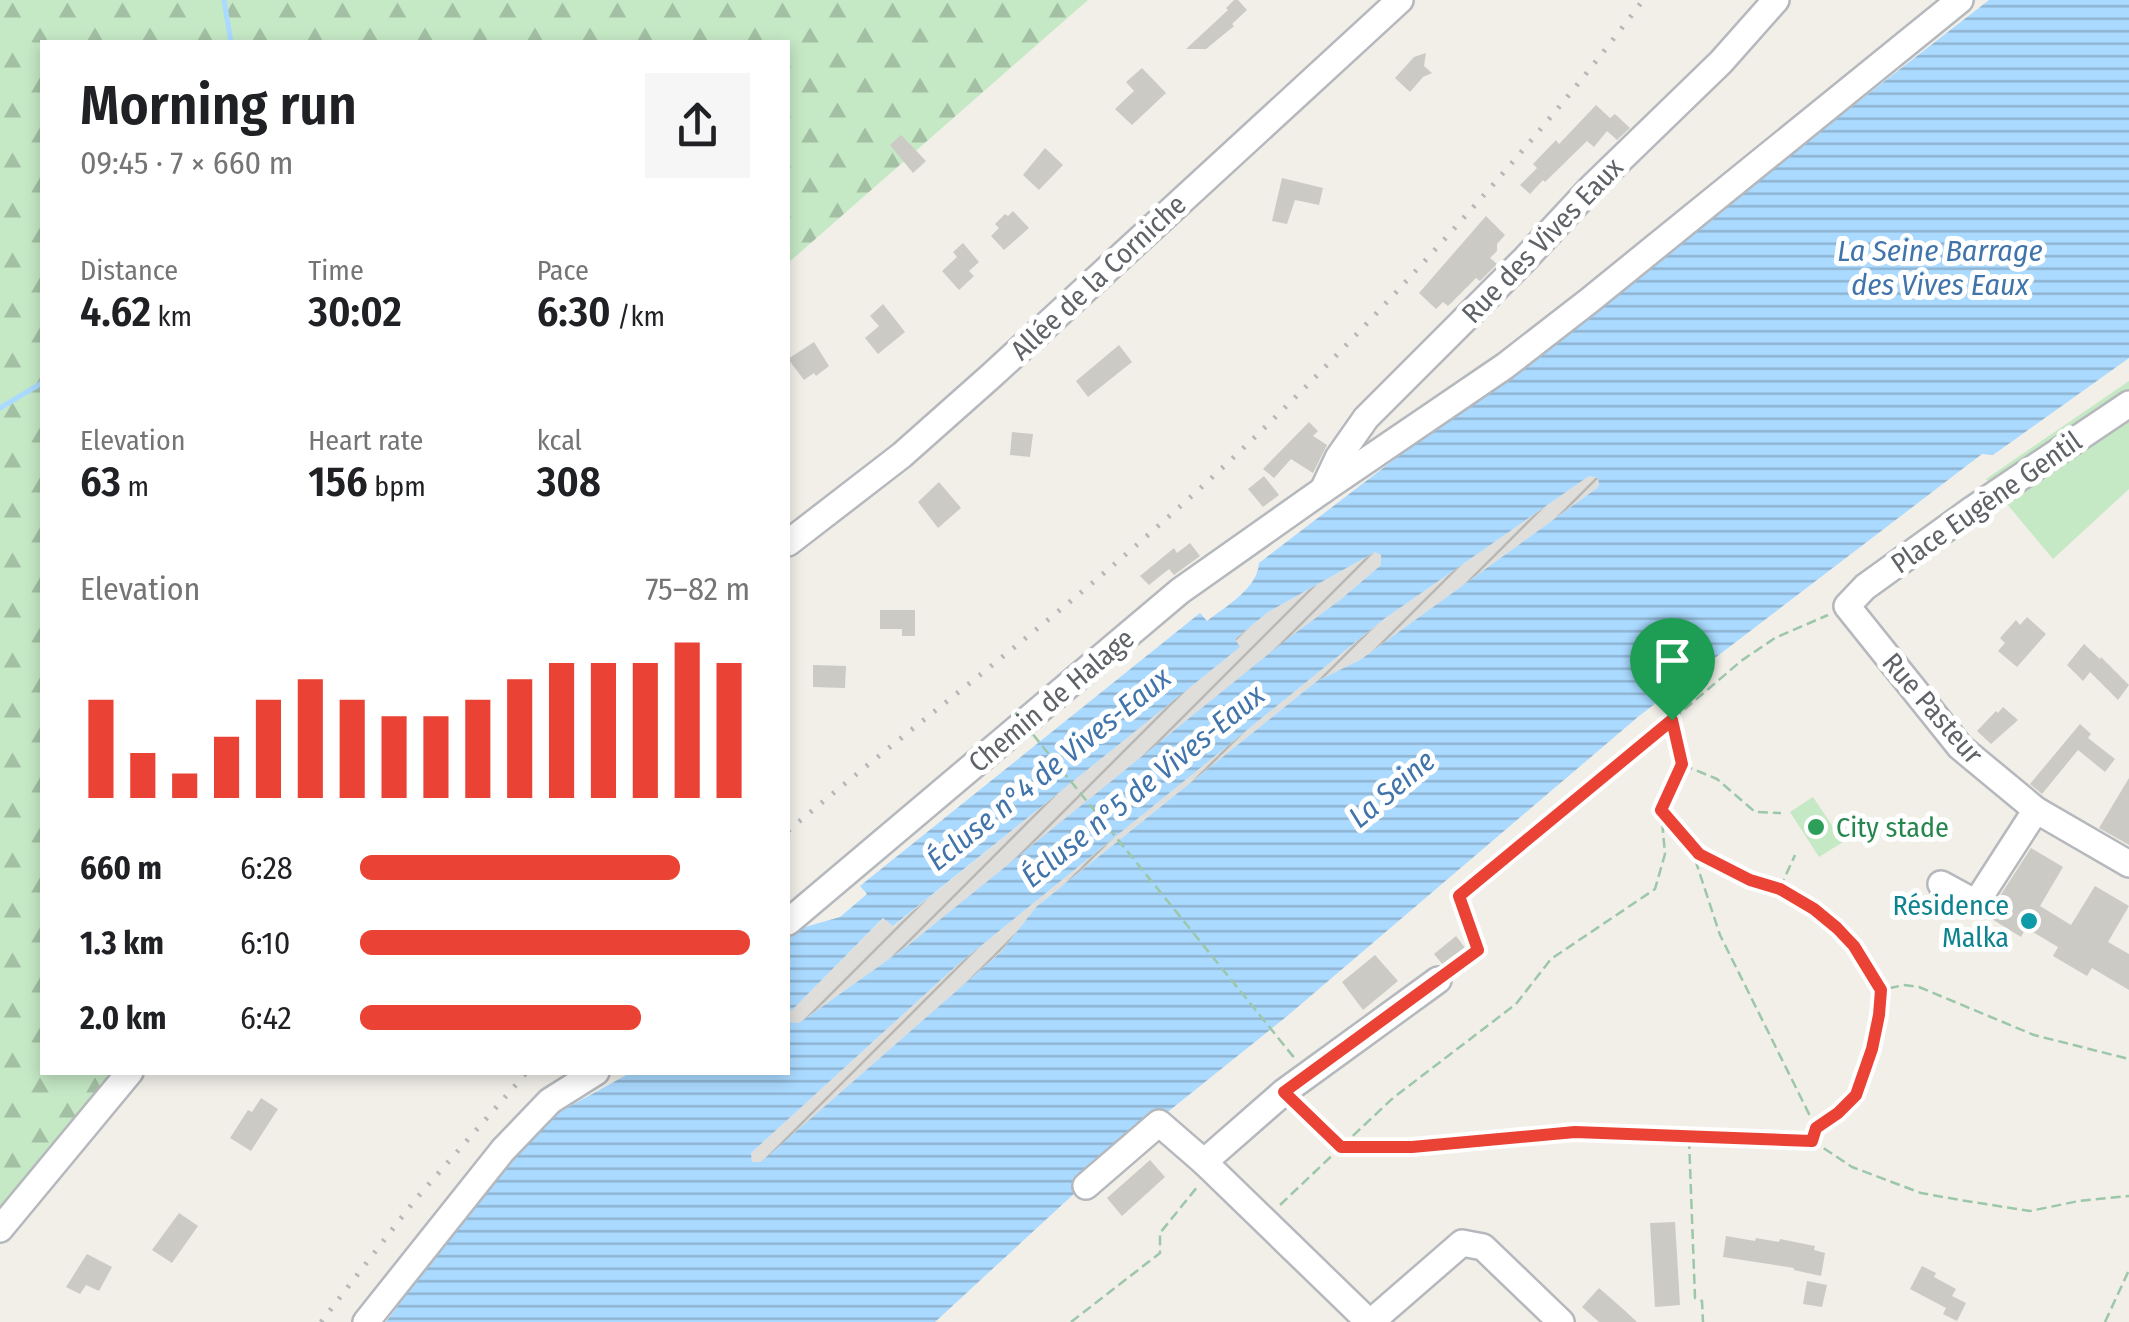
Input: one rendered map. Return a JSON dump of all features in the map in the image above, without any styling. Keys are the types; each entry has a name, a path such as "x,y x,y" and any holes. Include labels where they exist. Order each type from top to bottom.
{"street":[{"name":"Allée de la Corniche","path":"790,542 902,455 976,390 1400,0"},
{"name":"Rue des Vives Eaux","path":"1323,490 1338,458 1366,418 1592,187 1722,62 1776,0"},
{"name":"Chemin de Halage","path":"790,920 1180,591 1490,377 1960,0"},
{"name":"Place Eugène Gentil","path":"1847,606 1865,586 2129,404"},
{"name":"Rue Pasteur","path":"1847,606 1960,746 2036,810 2129,864"},
{"path":"1942,884 1976,903 2036,810"},
{"path":"1208,1166 1284,1092 1438,980"},
{"path":"0,1229 128,1075"},
{"path":"366,1322 504,1150 550,1101 591,1075"},
{"path":"1086,1186 1159,1124 1370,1322 1462,1243 1483,1248 1560,1322"}],"path":[{"path":"1438,980 1478,950 1459,896 1741,661 1775,638 1847,606"},
{"path":"1014,711 1296,1060"},
{"path":"1264,1220 1394,1098 1516,1004 1551,959 1655,888 1664,854 1661,810 1682,764 1672,720"},
{"path":"1682,764 1716,780 1755,812 1781,812"},
{"path":"1661,810 1699,854 1750,880 1780,889 1814,909 1854,946 1881,990 1872,1049 1856,1095 1816,1128 1812,1141"},
{"path":"1690,844 1720,935 1816,1128"},
{"path":"1780,889 1795,854"},
{"path":"1881,990 1919,986 2034,1035 2129,1059"},
{"path":"1284,1092 1341,1147 1412,1147 1575,1132 1812,1141 1852,1166 1920,1193 2030,1211 2129,1196"},
{"path":"1688,1138 1695,1298 1702,1302 1703,1322"},
{"path":"1071,1322 1160,1253 1160,1233 1208,1166"},
{"path":"2106,1320 2129,1270"}],"shaded area":[{"path":"1589,476 1598,478 1597,488 1360,660 1317,681 1036,907 1001,952 761,1163 752,1163 751,1153 956,966 1384,619"},
{"path":"1375,552 1381,555 1381,565 1340,600 906,947 799,1023 790,1022 790,1012 884,918 894,926 1239,647 1235,639 1268,612"}],"green space":[{"path":"0,0 1088,0 790,261 790,40 40,40 40,1075 116,1075 0,1207"},
{"path":"2129,381 2129,489 2053,559 1986,479"},
{"name":"City stade","path":"1813,797 1843,842 1819,857 1790,812"}],"water":[{"name":"La Seine Barrage des Vives Eaux","path":"1989,0 2129,0 2129,358 1993,455 1982,454 1639,716 1286,1017 1129,1143 935,1322 386,1322 506,1158 554,1115 626,1075 790,1075 790,1022 799,1023 906,947 1340,600 1381,565 1381,555 1375,552 1268,612 1235,639 1240,647 893,926 883,918 790,1012 790,936 798,929 840,917 867,894 860,886 1200,613 1207,621 1239,596 1253,581 1259,563","holes":["1589,476 1598,478 1597,488 1360,660 1317,681 1036,907 1001,952 761,1162 752,1162 751,1153 956,966 1384,619"]}],"building":[{"path":"1234,0 1247,10 1234,26 1206,49 1186,49 1228,10"},
{"path":"1426,53 1424,66 1432,73 1410,92 1395,78 1414,57"},
{"path":"1142,68 1166,93 1132,125 1115,109 1134,91 1126,82"},
{"path":"1596,105 1610,118 1615,114 1630,128 1617,140 1607,131 1594,147 1587,141 1530,194 1520,185 1537,168 1533,164 1556,140 1559,144"},
{"path":"901,135 926,161 913,173 890,145"},
{"path":"1045,148 1063,165 1039,190 1023,175"},
{"path":"1282,178 1323,188 1319,205 1295,200 1287,224 1272,221"},
{"path":"1013,211 1029,228 1004,250 991,236 999,228 995,224"},
{"path":"1486,216 1505,235 1490,258 1497,264 1480,281 1476,278 1448,306 1443,302 1436,309 1419,293"},
{"path":"963,243 979,262 969,271 974,276 959,290 942,271 957,257 953,252"},
{"path":"883,304 905,332 878,354 865,338 879,326 870,316"},
{"path":"814,342 829,366 804,380 790,358"},
{"path":"1119,345 1132,362 1088,397 1076,381"},
{"path":"1309,422 1318,431 1313,436 1327,445 1313,473 1291,459 1274,478 1263,469"},
{"path":"1012,432 1033,434 1030,457 1010,455"},
{"path":"1264,476 1279,495 1263,507 1248,489"},
{"path":"939,482 961,508 938,528 918,502"},
{"path":"1190,543 1200,556 1174,575 1169,569 1149,585 1140,576 1174,548 1177,553"},
{"path":"880,610 915,610 915,636 902,636 902,629 880,629"},
{"path":"2027,617 2046,634 2017,667 1998,651 2005,643 2000,638 2016,620 2020,625"},
{"path":"2084,644 2129,685 2118,700 2090,672 2083,681 2067,665"},
{"path":"813,665 846,666 845,688 813,687"},
{"path":"2003,707 2018,720 1991,744 1977,731"},
{"path":"2080,724 2091,734 2088,738 2115,759 2105,772 2078,750 2042,794 2030,784"},
{"path":"2129,778 2129,845 2099,828"},
{"name":"Résidence Malka","path":"2031,848 2063,867 2040,906 2071,925 2095,886 2129,906 2108,942 2129,954 2129,990 2092,968 2087,976 2053,956 2058,947 2026,928 2021,937 1987,916"},
{"path":"1456,936 1466,949 1445,966 1434,954"},
{"path":"1375,955 1398,981 1363,1010 1342,982"},
{"path":"261,1098 278,1109 251,1151 230,1138"},
{"path":"1150,1160 1165,1177 1122,1216 1107,1198"},
{"path":"179,1213 198,1226 172,1263 152,1250"},
{"path":"1675,1222 1680,1305 1655,1307 1650,1223"},
{"path":"1726,1236 1755,1241 1780,1239 1815,1246 1814,1250 1825,1253 1821,1276 1723,1257"},
{"path":"87,1254 112,1267 99,1291 86,1285 80,1294 66,1287"},
{"path":"1922,1266 1956,1289 1952,1296 1966,1303 1957,1321 1943,1314 1946,1308 1910,1289"},
{"path":"1807,1281 1827,1285 1822,1307 1803,1304"},
{"path":"1599,1288 1637,1322 1599,1322 1582,1307"}],"waterway":[{"path":"224,0 231,40"},
{"path":"0,408 40,384"}],"railway":[{"path":"790,829 1074,598 1257,435 1462,219 1555,112 1643,0"},
{"path":"321,1322 415,1200 524,1075"}],"place":[{"name":"City stade","path":"1816,827"},
{"name":"Résidence Malka","path":"2029,921"}],"route":[{"path":"1672,720 1682,764 1661,810 1699,854 1750,880 1780,889 1814,909 1854,946 1881,990 1872,1049 1856,1095 1816,1128 1812,1141 1575,1132 1412,1147 1341,1147 1284,1092 1478,950 1459,896 1672,720"}],"water label":[{"name":"Écluse n°4 de Vives-Eaux","path":"1049,769"},
{"name":"Écluse n°5 de Vives-Eaux","path":"1143,786"},
{"name":"La Seine","path":"1392,789"}]}
